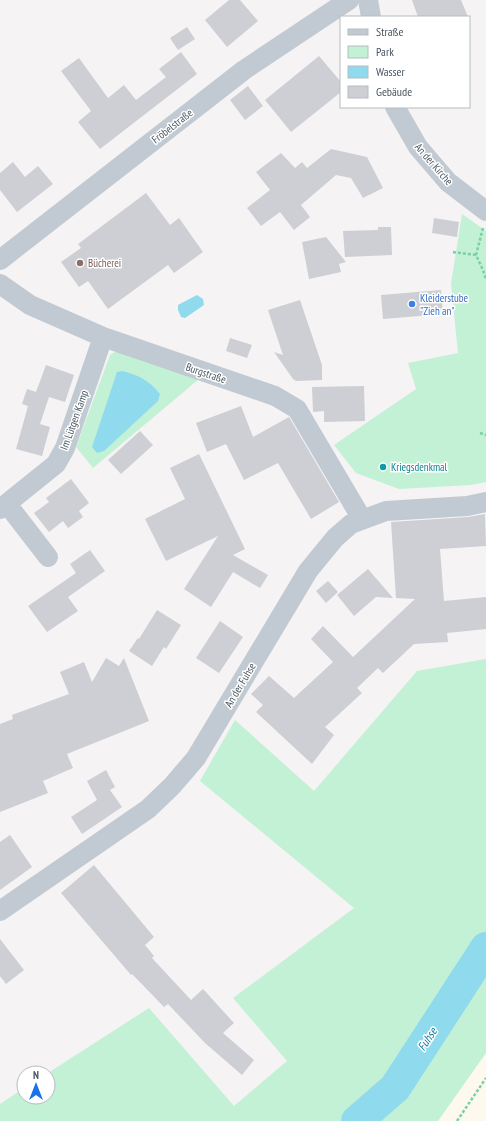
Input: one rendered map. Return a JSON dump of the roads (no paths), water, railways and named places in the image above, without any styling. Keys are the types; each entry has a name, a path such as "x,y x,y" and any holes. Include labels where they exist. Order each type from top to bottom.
{"street":[{"name":"Fröbelstraße","path":"0,260 244,70 349,0"},
{"path":"368,0 371,16"},
{"name":"An der Kirche","path":"396,108 418,147 448,182 485,218"},
{"name":"Burgstraße","path":"0,284 30,305 103,338 275,396 297,409 362,519"},
{"name":"Im Lütgen Kamp","path":"48,557 3,506 56,464 65,448 103,338"},
{"name":"An der Fuhse","path":"0,911 148,809 172,786 196,758 308,571 335,538 351,524 386,511 467,506 486,502"}],"water":[{"path":"197,295 203,299 204,305 185,318 181,317 178,310 178,305"},
{"path":"122,371 138,376 152,385 160,394 158,401 104,451 97,453 92,447 117,372"}],"waterway":[{"name":"Fuhse","path":"357,1121 395,1088 486,948"}],"place":[{"name":"Bücherei","path":"80,263"},
{"name":"Kleiderstube \"Zieh an\"","path":"412,304"},
{"name":"Kriegsdenkmal","path":"383,467"}]}
